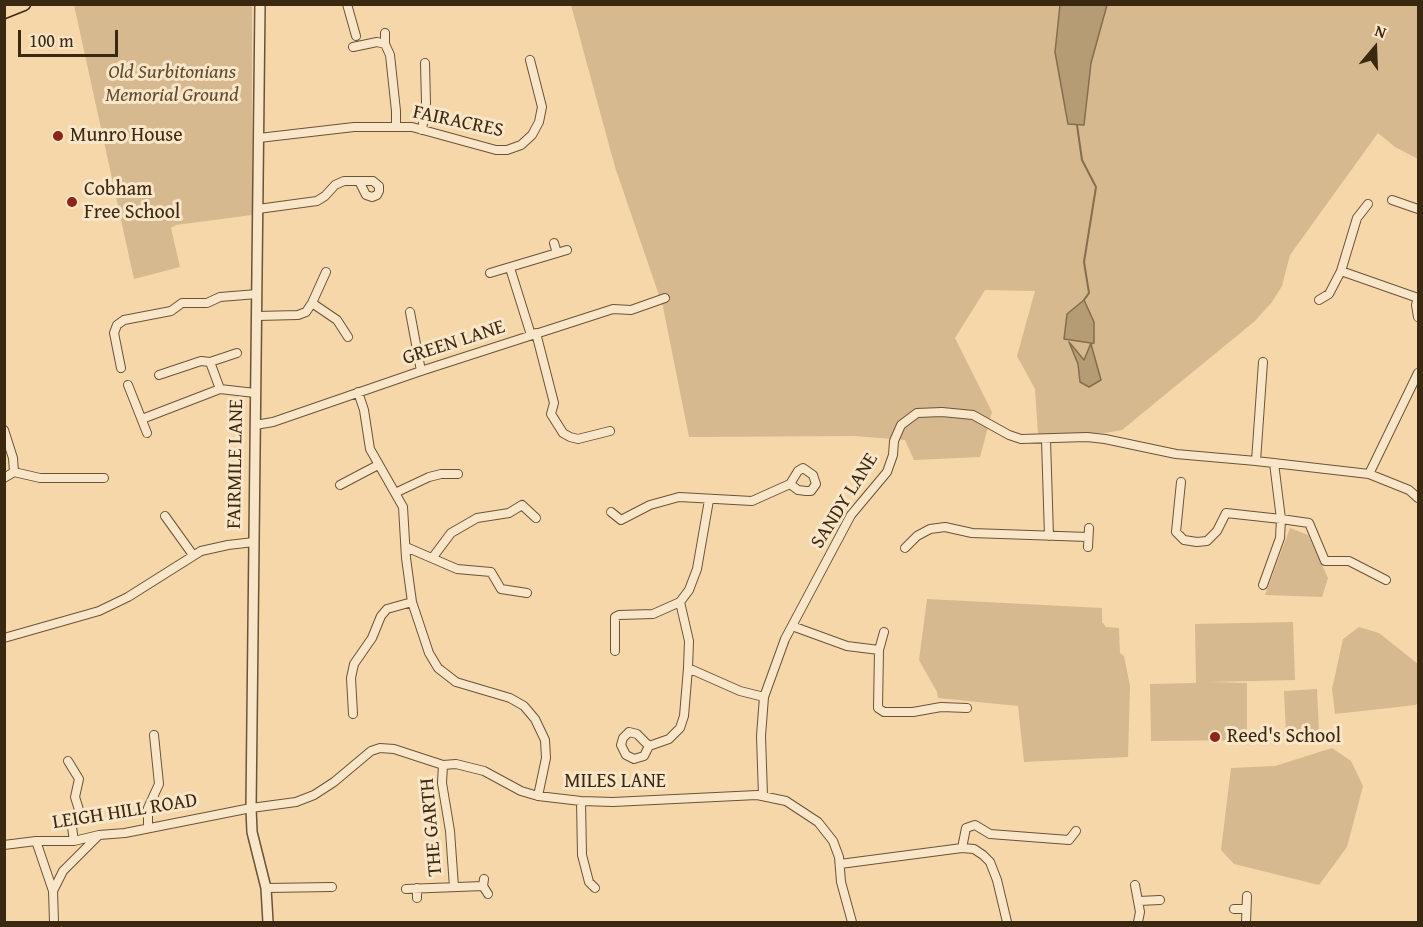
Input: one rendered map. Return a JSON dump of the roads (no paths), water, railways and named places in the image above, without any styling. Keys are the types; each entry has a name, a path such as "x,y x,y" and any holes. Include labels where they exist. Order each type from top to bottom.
{"main road":[{"path":"4,12 24,4"}],"street":[{"name":"FAIRMILE LANE","path":"260,4 251,808 252,832 266,888 268,922"},
{"path":"347,4 356,36"},
{"path":"385,33 385,44 390,55 396,126"},
{"path":"353,47 377,42 385,44"},
{"name":"FAIRACRES","path":"259,138 354,127 396,126 411,127 496,150 507,150 521,145 532,135 539,122 542,107 530,60"},
{"path":"422,130 426,103 425,63"},
{"path":"258,209 317,201 335,185 344,182 360,183"},
{"path":"1392,200 1419,209"},
{"path":"1319,300 1329,294 1341,271 1358,218 1368,204"},
{"path":"554,243 557,253"},
{"path":"490,273 567,250"},
{"path":"510,268 534,334 554,403 551,414 563,433 570,437 578,439 610,431"},
{"path":"1341,271 1418,298 1416,305 1419,317"},
{"path":"257,316 298,315 306,312 326,272"},
{"path":"121,368 114,333 117,325 124,320 171,312 182,303 207,303 220,297 257,294"},
{"name":"GREEN LANE","path":"255,425 273,422 422,370 613,309 631,310 664,298"},
{"path":"312,303 337,320 348,337"},
{"path":"410,312 422,370"},
{"path":"159,375 201,361 210,362 237,353"},
{"path":"210,362 220,389"},
{"path":"1256,461 1263,362"},
{"path":"1369,474 1419,373"},
{"path":"128,385 147,433"},
{"path":"142,419 220,389 255,393"},
{"path":"358,392 364,410 370,449 402,507 412,602 429,653 438,668 456,682 510,698 524,706 535,719 544,740 546,759 538,796"},
{"name":"SANDY LANE","path":"763,796 764,697 785,639 851,515 887,472 893,455 894,441 901,425 917,413 942,412 973,415 1021,439 1105,439 1176,454 1369,474 1409,490 1419,498"},
{"path":"4,430 13,458 14,472"},
{"path":"1046,440 1049,536"},
{"path":"1263,585 1280,538 1281,519 1274,463"},
{"path":"340,485 378,465"},
{"path":"4,478 14,472 40,478 104,478"},
{"path":"395,493 429,477 458,474"},
{"path":"1181,482 1176,532 1184,540 1207,541 1217,531 1227,513 1309,523 1325,561 1348,561 1386,580"},
{"path":"611,513 621,520 667,499 685,497 752,501 790,484"},
{"path":"615,651 615,617 653,614 680,602 689,590 697,569 709,500"},
{"path":"433,557 451,533 477,518 509,513 522,505 536,518"},
{"path":"165,516 193,555"},
{"path":"906,548 917,536 945,527 972,533 1088,537"},
{"path":"1088,547 1089,528"},
{"path":"4,638 99,611 153,582 201,550 228,544 254,542"},
{"path":"406,547 457,568 491,572 501,589 527,593"},
{"path":"353,714 351,678 354,664 372,638 381,616 387,609 412,602"},
{"path":"649,746 669,739 680,728 684,716 689,641 680,602"},
{"path":"792,626 847,646 879,650"},
{"path":"884,632 879,650 878,708 884,712 913,712 941,707 967,708"},
{"path":"688,668 740,691 764,697"},
{"path":"954,708 956,719"},
{"path":"148,827 148,808 159,784 154,735"},
{"name":"MILES LANE","path":"251,808 296,802 314,795 334,782 371,751 380,748 394,749 443,765 456,764 484,771 521,791 538,796 580,801 763,796 786,801 818,822 833,841 852,922"},
{"path":"68,761 79,779 75,797 80,813 72,827 74,841"},
{"name":"THE GARTH","path":"443,765 442,783 450,831 454,887"},
{"path":"580,801 582,855 589,882 595,888"},
{"name":"LEIGH HILL ROAD","path":"4,845 36,841 74,841 251,808"},
{"path":"962,848 966,828 975,825 990,834 1069,840 1076,831"},
{"path":"52,891 63,871 99,835"},
{"path":"36,841 52,891 54,922"},
{"path":"840,864 962,848 974,849 990,862 997,880 1007,922"},
{"path":"1135,885 1140,912 1138,922"},
{"name":"THE GARTH","path":"405,889 485,886"},
{"path":"266,888 332,887"},
{"name":"THE GARTH","path":"417,888 417,898"},
{"path":"1246,922 1247,896"},
{"path":"1139,901 1160,900"},
{"path":"1234,909 1246,909"}],"waterway":[{"path":"1077,125 1082,160 1096,187 1084,262 1089,293 1084,300"}],"place":[{"name":"Munro House","path":"58,136"},
{"name":"Cobham Free School","path":"72,202"},
{"name":"Reed's School","path":"1215,737"}],"park label":[{"name":"Old Surbitonians Memorial Ground","path":"172,84"}]}
